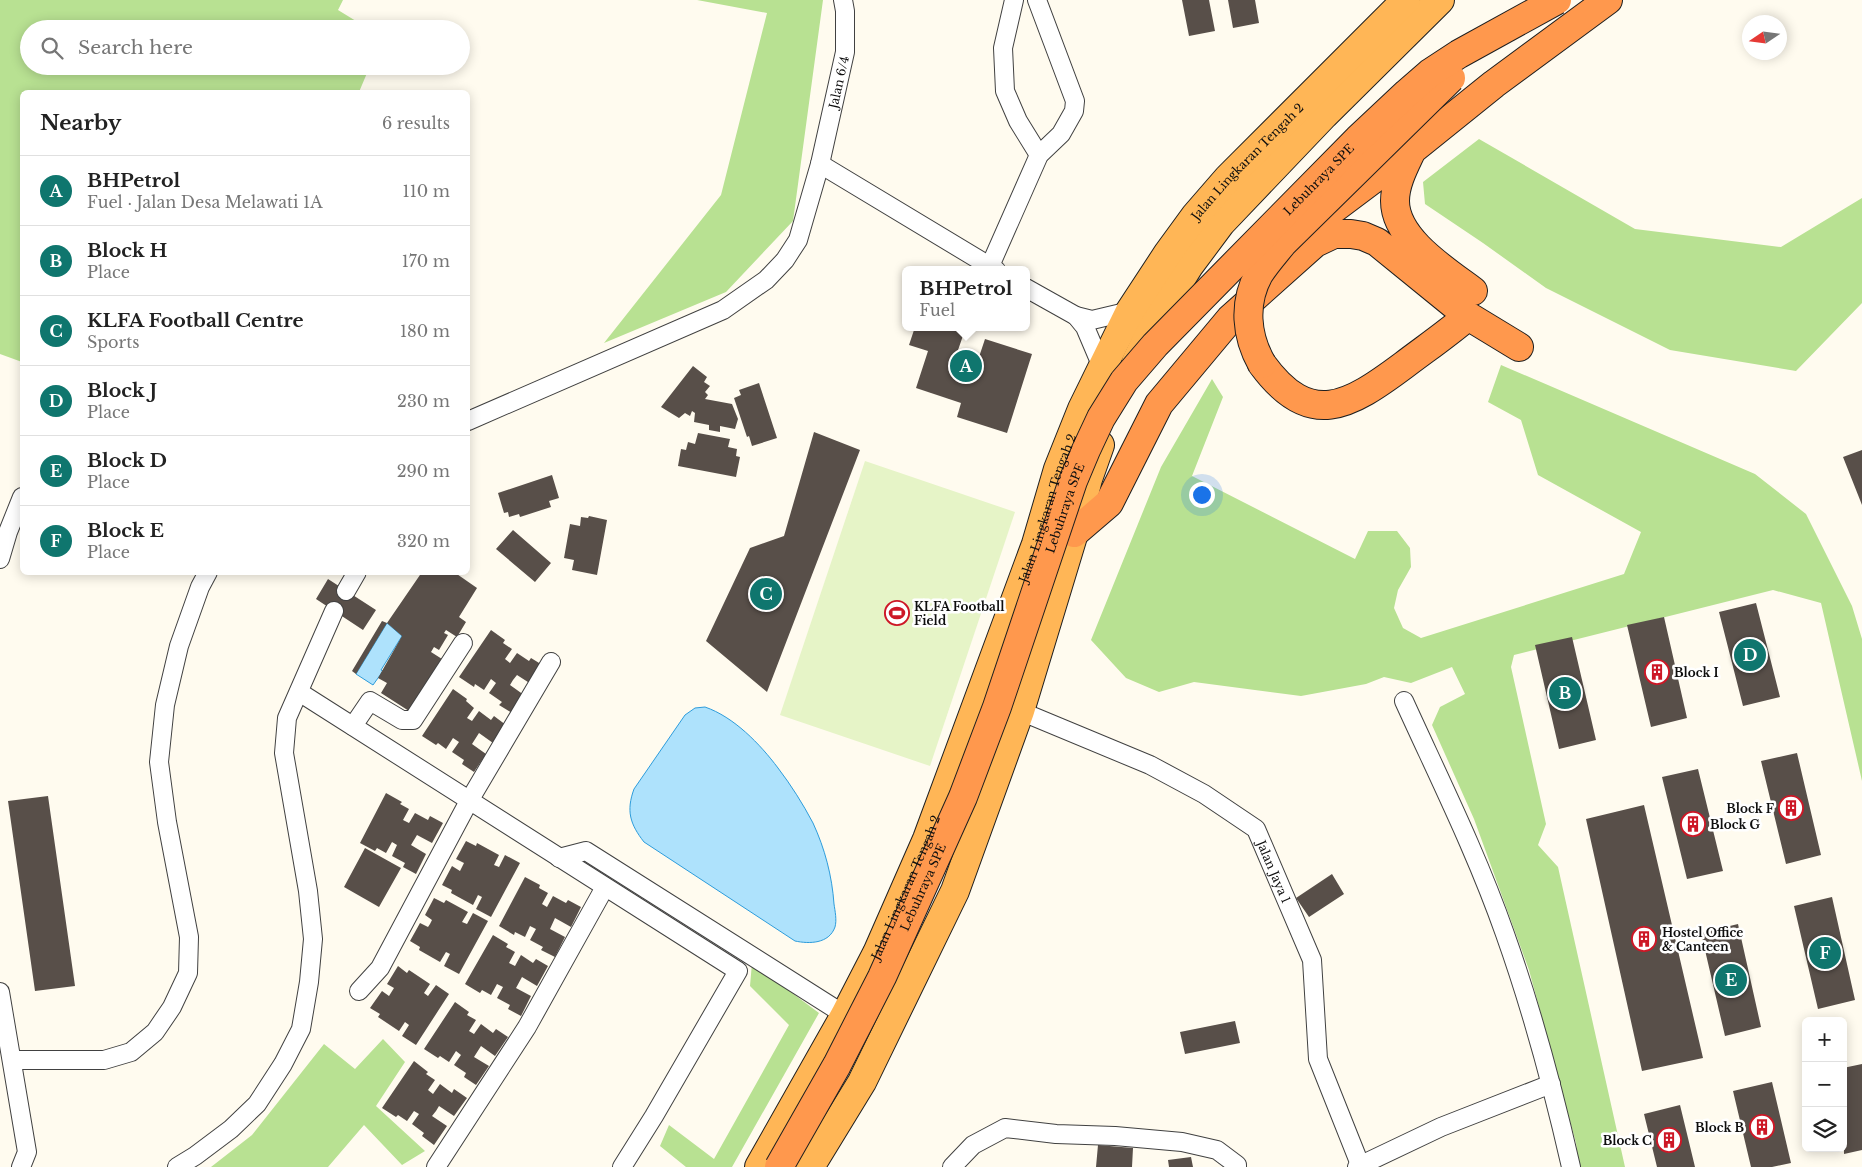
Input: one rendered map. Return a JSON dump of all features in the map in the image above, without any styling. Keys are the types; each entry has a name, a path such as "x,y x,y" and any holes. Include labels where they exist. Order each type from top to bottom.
{"highway":[{"name":"Jalan Lingkaran Tengah 2","path":"759,1167 845,1015 877,953 927,839 1036,544 1058,469 1102,367 1130,311 1195,216 1228,178 1406,0"},
{"name":"Jalan Lingkaran Tengah 2","path":"810,1167 862,1082 955,891 1020,711 1088,479 1108,423 1155,321 1189,266 1221,223 1324,114 1440,0"},
{"name":"Lebuhraya SPE","path":"779,1167 838,1065 928,878 963,797 996,707 1073,481 1101,418 1124,381 1155,345 1358,140 1430,73 1459,54 1556,0"},
{"name":"Lebuhraya SPE","path":"1159,404 1199,338 1225,307 1294,238 1412,150 1494,84 1608,0"},
{"path":"1470,303 1371,389 1345,402 1331,405 1304,402 1288,393 1273,378 1255,351 1248,317 1251,296 1260,274 1283,243 1448,80 1504,29"},
{"path":"1412,150 1402,172 1395,201 1401,225 1416,246 1470,303 1519,347"},
{"path":"1074,532 1109,503 1159,404 1230,319 1315,243 1334,234 1363,236 1377,242 1470,303"}],"street":[{"name":"Jalan 6/4","path":"470,421 723,310 766,280 785,260 798,240 820,164 845,52 845,10 843,0"},
{"path":"1014,0 1003,48 1005,91 1018,121 1039,156"},
{"path":"994,266 1039,156 1061,134 1074,112 1074,101 1037,0"},
{"path":"820,164 990,266"},
{"path":"1030,290 1076,316 1092,320 1130,311"},
{"path":"1076,316 1085,327 1102,367"},
{"path":"0,559 20,502"},
{"path":"12,1060 104,1060 132,1052 155,1032 172,1006 188,972 189,937 167,822 159,762 165,704 179,646 200,587 206,575"},
{"path":"346,591 355,575"},
{"path":"177,1167 231,1129 257,1104 284,1064 301,1029 309,982 313,939 308,891 284,752 287,718 334,611"},
{"path":"353,726 370,701 402,720 414,720 463,643"},
{"path":"359,991 380,968 469,801 552,662"},
{"path":"298,692 738,971 654,1116 622,1167"},
{"path":"1404,701 1467,837 1505,934 1550,1084 1571,1167"},
{"name":"Jalan Jaya 1","path":"1020,711 1150,765 1204,794 1256,829 1312,960 1318,1059 1359,1167"},
{"path":"559,858 586,851 845,1015"},
{"path":"436,1167 527,1027 605,887"},
{"path":"0,992 27,1152 22,1167"},
{"path":"1359,1167 1441,1127 1550,1084"},
{"path":"952,1167 973,1145 1005,1128 1056,1134 1115,1136 1182,1142 1217,1150 1237,1165 1237,1167"}],"green space":[{"path":"0,0 343,0 338,10 354,20 20,20 20,75 366,75 360,90 20,90 20,361 0,354"},
{"path":"697,0 823,0 793,221 726,292 604,343 721,195 767,13"},
{"path":"1479,139 1635,229 1781,247 1862,198 1862,303 1796,371 1670,350 1546,288 1425,204 1423,182"},
{"path":"1501,365 1755,474 1806,514 1852,606 1862,639 1862,781 1821,603 1773,590 1514,655 1511,667 1546,824 1538,845 1558,867 1625,1167 1579,1167 1576,1143 1529,970 1474,819 1432,725 1440,707 1465,694 1452,667 1411,683 1384,677 1366,684 1301,696 1194,682 1159,692 1126,678 1091,640 1161,467 1212,379 1223,397 1192,476 1355,559 1368,531 1397,531 1410,548 1411,567 1398,590 1394,608 1403,628 1421,638 1624,574 1641,532 1538,475 1521,420 1488,402"},
{"name":"KLFA Football Field","path":"865,461 1015,512 930,766 780,715"},
{"path":"752,963 819,1013 732,1167 686,1167 660,1146 669,1125 714,1159 789,1025 750,986"},
{"path":"383,1039 405,1062 376,1106 425,1151 402,1165 364,1125 328,1167 211,1167 252,1135 324,1044 355,1069"}],"water":[{"path":"387,623 402,636 373,685 356,674"},
{"path":"705,707 736,724 763,750 788,781 813,823 821,843 832,883 836,916 835,927 832,933 823,940 818,942 795,941 644,842 635,829 630,811 634,789 685,715 695,708"}],"building":[{"path":"1182,0 1209,0 1215,31 1189,36"},
{"path":"1228,0 1255,0 1259,23 1233,28"},
{"path":"914,331 965,331 957,353 978,360 985,339 1032,354 1007,433 957,417 961,403 916,388 928,351 909,345"},
{"path":"693,366 707,377 704,382 710,386 705,392 708,395 705,399 732,404 738,419 735,429 720,426 720,432 709,430 709,425 694,422 695,413 692,411 690,416 685,413 679,418 661,407"},
{"path":"759,383 777,438 752,446 749,436 747,437 734,398 741,395 739,390"},
{"path":"814,432 860,450 767,692 706,641 750,548 784,536"},
{"path":"698,433 730,439 728,447 737,449 736,456 740,457 736,477 678,466 681,449 686,450 688,442 695,444"},
{"path":"1862,450 1862,505 1843,457"},
{"path":"552,475 559,498 549,501 551,507 520,517 519,514 509,517 508,512 504,513 498,493"},
{"path":"589,516 607,520 597,575 572,570 574,560 564,558 570,524 580,526 581,517 588,518"},
{"path":"513,530 551,563 535,582 496,549"},
{"path":"420,575 458,575 477,588 459,617 466,622 457,637 446,630 444,633 448,635 439,650 434,647 431,652 442,659 409,711 381,693 387,683 378,678 402,636 387,623"},
{"path":"328,579 376,610 363,630 316,599"},
{"path":"1756,603 1780,697 1743,706 1719,612"},
{"name":"Block I","path":"1664,617 1687,718 1651,727 1627,625"},
{"path":"382,621 387,623 356,674 352,671"},
{"path":"491,630 505,640 503,643 512,649 505,659 510,663 517,653 529,661 531,658 544,666 531,684 517,675 513,680 510,685 524,695 512,713 499,705 502,702 489,693 496,683 491,679 484,690 475,684 474,687 459,677"},
{"path":"1572,637 1596,740 1559,749 1535,645"},
{"path":"453,689 467,699 466,701 474,708 467,718 472,721 479,711 491,720 494,716 506,725 493,743 479,733 472,744 486,754 474,772 462,764 464,760 452,752 459,742 453,738 446,749 422,736"},
{"name":"Block F","path":"1797,753 1821,855 1786,864 1761,761"},
{"name":"Block G","path":"1698,769 1723,871 1687,879 1662,777"},
{"path":"386,793 402,802 400,804 409,809 403,820 409,823 415,813 428,820 430,816 443,823 432,843 417,835 411,845 426,854 416,874 403,867 405,863 392,856 397,845 392,842 386,853 377,848 375,851 360,843"},
{"path":"48,796 75,986 35,991 8,801"},
{"name":"Hostel Office & Canteen","path":"1644,805 1703,1058 1642,1071 1586,819"},
{"path":"466,841 476,846 477,843 499,855 494,865 499,867 505,855 520,863 491,917 476,909 482,897 478,895 473,905 451,893 452,890 442,885 452,866 460,871 464,863 456,859"},
{"path":"365,848 401,868 379,907 344,887"},
{"path":"1332,874 1344,894 1309,917 1296,898"},
{"path":"525,877 540,885 539,888 548,893 542,904 547,907 553,896 566,903 568,900 581,907 571,927 555,918 550,929 565,937 555,957 541,950 543,947 530,940 536,929 530,926 525,937 515,932 514,935 499,926"},
{"path":"1832,897 1855,1000 1818,1009 1794,906"},
{"path":"434,898 444,903 446,900 468,912 462,922 467,924 473,913 488,921 459,974 444,966 450,954 446,952 440,962 419,950 420,947 410,941 420,923 428,927 430,924 432,920 425,915"},
{"path":"1738,924 1761,1027 1725,1036 1701,933"},
{"path":"493,935 508,944 506,947 515,952 509,963 515,966 521,955 533,963 536,959 548,966 537,986 522,977 516,988 531,996 521,1016 508,1009 510,1005 497,998 503,987 497,984 491,995 482,990 480,993 465,984"},
{"path":"398,966 407,973 409,970 430,984 424,993 428,996 436,985 449,994 416,1045 402,1036 409,1025 405,1022 399,1031 378,1017 380,1014 370,1008 382,991 389,996 394,988 387,984"},
{"path":"455,1002 469,1012 467,1015 476,1020 469,1031 474,1034 481,1024 493,1033 496,1029 508,1037 495,1056 481,1046 474,1057 489,1066 476,1085 464,1077 466,1073 454,1065 461,1055 456,1051 449,1062 440,1056 438,1058 424,1049"},
{"path":"1235,1021 1240,1043 1185,1054 1180,1032"},
{"path":"414,1061 428,1072 426,1074 435,1080 428,1090 433,1094 440,1084 452,1093 454,1089 467,1098 454,1116 439,1106 432,1116 447,1126 434,1145 422,1136 424,1133 412,1124 419,1114 414,1111 407,1121 398,1115 396,1117 382,1108"},
{"path":"1862,1064 1862,1150 1844,1154 1844,1152 1847,1152 1847,1067"},
{"name":"Block B","path":"1772,1082 1791,1163 1772,1167 1751,1167 1733,1091"},
{"name":"Block C","path":"1680,1105 1695,1167 1657,1167 1644,1114"},
{"path":"1098,1145 1133,1148 1132,1167 1096,1167"},
{"path":"1191,1157 1193,1167 1169,1167 1168,1160"}],"place":[{"name":"BHPetrol","path":"966,366"},
{"name":"KLFA Football Centre","path":"766,594"},
{"name":"KLFA Football Field","path":"897,613"},
{"name":"Block J","path":"1750,655"},
{"name":"Block I","path":"1657,672"},
{"name":"Block H","path":"1565,693"},
{"name":"Block F","path":"1791,808"},
{"name":"Block G","path":"1693,824"},
{"name":"Hostel Office & Canteen","path":"1644,939"},
{"name":"Block E","path":"1825,953"},
{"name":"Block D","path":"1731,980"},
{"name":"Block B","path":"1762,1127"},
{"name":"Block C","path":"1669,1140"}]}
